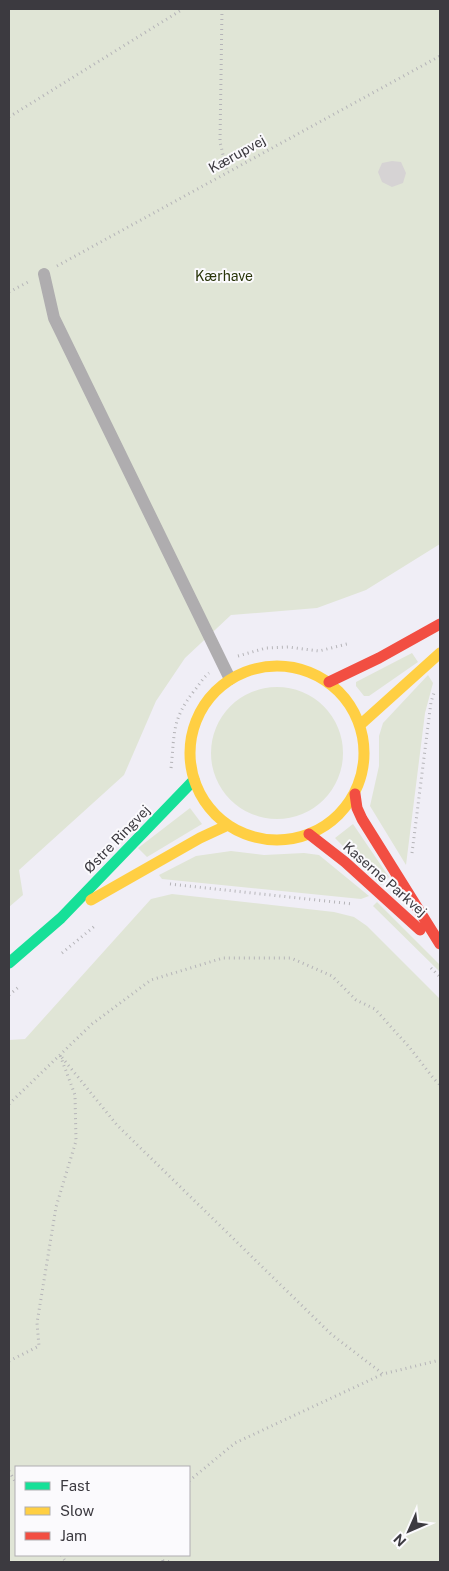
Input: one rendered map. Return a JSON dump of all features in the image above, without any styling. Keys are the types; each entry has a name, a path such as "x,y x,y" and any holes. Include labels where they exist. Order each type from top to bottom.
{"main road":[{"path":"329,682 379,658 440,624"},
{"path":"360,725 440,653"},
{"path":"276,666 291,666 310,672 329,682 342,694 353,709 360,725 364,746 364,766 355,794 336,818 328,824 309,834 287,840 266,840 246,834 228,825 207,805 194,780 190,764 190,747 195,723 212,695 230,679 249,670 276,666"},
{"name":"Østre Ringvej","path":"9,962 61,918 194,780"},
{"name":"Kaserne Parkvej","path":"355,794 357,808 362,819 440,946"},
{"name":"Østre Ringvej","path":"61,918 200,838 228,825"},
{"name":"Kaserne Parkvej","path":"309,834 345,862 440,946"}],"lane":[{"path":"44,274 54,318 230,679"}],"path":[{"path":"9,117 183,9"},
{"path":"222,9 220,142 227,172"},
{"name":"Kærupvej","path":"44,274 440,56"},
{"path":"56,958 101,920"},
{"path":"9,1104 92,1024 151,980 223,958 291,958 332,976 356,1000 375,1009 440,1085"},
{"path":"9,995 22,985"},
{"path":"9,1361 39,1346 37,1323 56,1207 76,1141 75,1095 60,1055"},
{"path":"60,1055 117,1125 330,1334 383,1374"},
{"path":"190,1480 235,1443 383,1374 440,1360"},
{"path":"163,1561 172,1562"}],"green space":[{"name":"Kærhave","path":"9,9 440,9 440,544 366,590 317,608 231,615 185,658 156,701 124,775 19,870 23,895 9,907"},
{"path":"412,653 418,662 369,696 364,696 356,686 356,682"},
{"path":"428,675 433,683 425,713 406,865 370,806 379,766 379,736 383,723"},
{"path":"277,687 290,688 302,692 324,706 338,728 342,740 342,766 338,778 324,800 302,814 290,818 277,819 264,818 252,814 230,800 216,778 212,766 211,753 212,740 216,728 230,706 252,692 264,688"},
{"path":"190,808 202,824 147,857 138,848"},
{"path":"353,824 389,877 381,885 335,838"},
{"path":"231,851 264,855 304,853 319,855 369,896 361,899 162,879 159,875 196,856"},
{"path":"172,894 334,912 354,917 367,926 440,999 440,1562 9,1562 9,1040 25,1039 151,899"},
{"path":"377,902 440,965 440,972 373,906"}],"building":[{"path":"401,162 406,173 403,183 392,187 382,182 378,172 382,163"}],"traffic: fast":[{"path":"9,963 61,918 194,780"}],"traffic: slow":[{"path":"360,725 440,653"},
{"path":"286,666 310,672 326,680 339,691 350,704 358,720 363,736 364,753 363,770 358,786 350,802 339,815 326,826 302,837 286,840 268,840 252,837 228,826 204,802 191,770 190,744 193,728 204,704 228,680 260,667 286,666"},
{"path":"91,900 200,838 228,825"}],"traffic: jam":[{"path":"329,682 379,658 440,624"},
{"path":"355,794 357,808 362,819 440,944"},
{"path":"309,834 345,862 420,930"}]}
